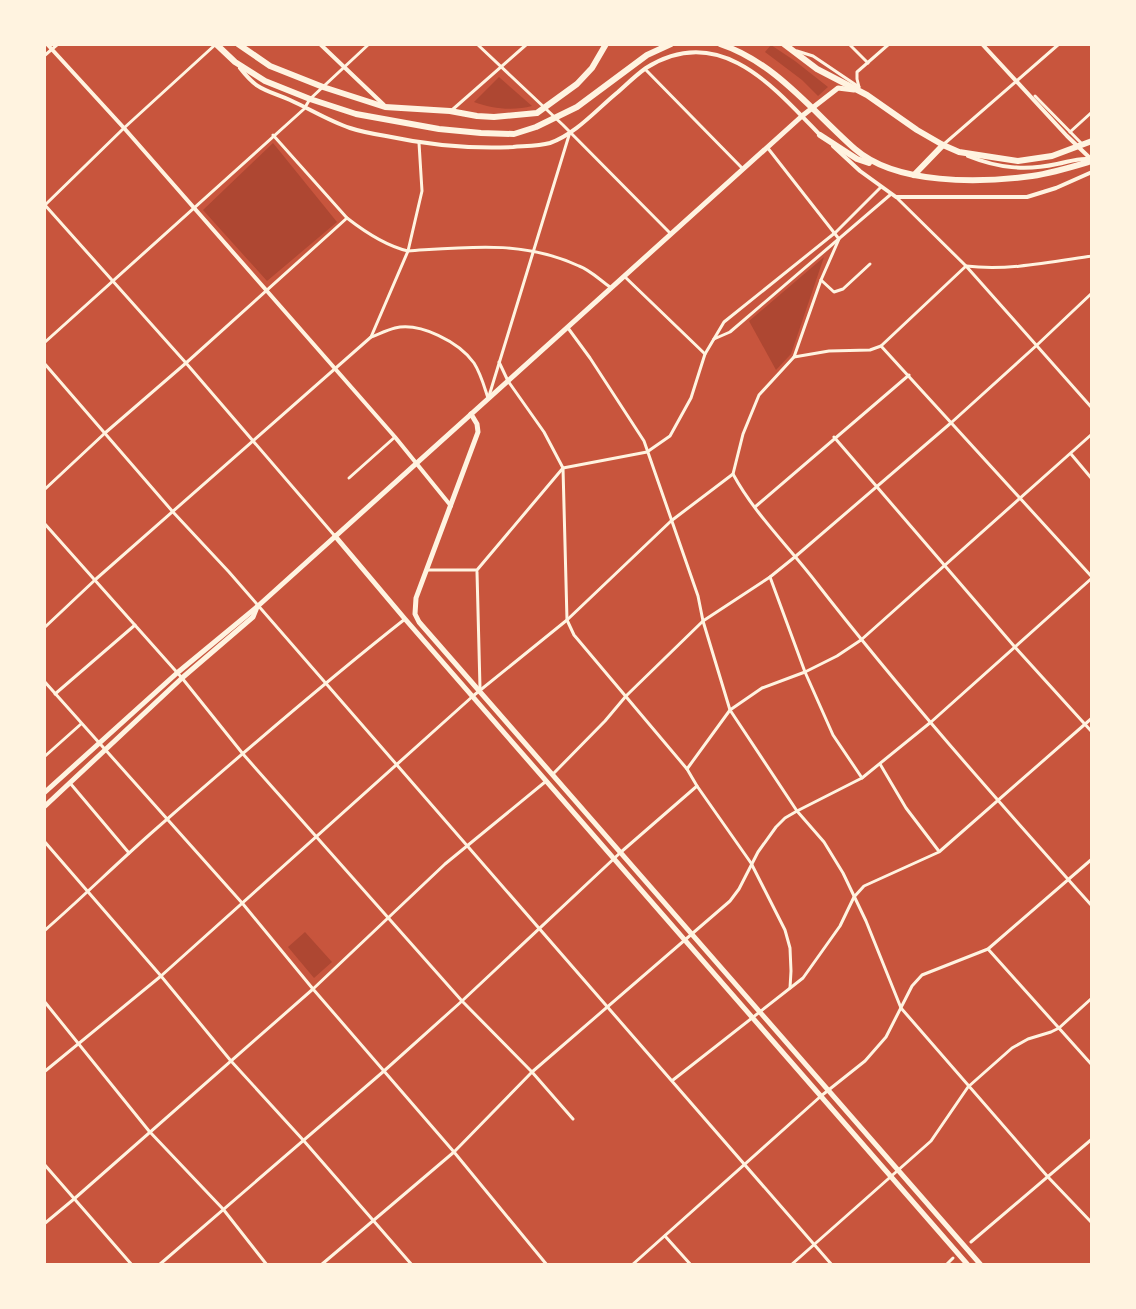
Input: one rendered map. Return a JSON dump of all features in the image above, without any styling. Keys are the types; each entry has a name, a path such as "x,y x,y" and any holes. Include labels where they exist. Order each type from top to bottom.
{"main road":[{"path":"216,44 235,62 265,81 356,114 409,125 514,134 577,107 647,55 671,44"},
{"path":"238,44 270,66 385,107 494,117 537,113 577,84 592,68 606,44"},
{"path":"720,44 760,63 856,150 890,169"},
{"path":"786,46 817,69 857,88 899,118 959,152 1018,161 1052,156 1092,141"},
{"path":"44,793 98,743 180,676 812,107 838,88 857,88"},
{"path":"820,135 857,159 914,175 951,179 1033,176 1092,160"},
{"path":"914,175 943,145"},
{"path":"471,414 478,432 415,606 415,614 422,626 981,1265"},
{"path":"335,536 968,1265"},
{"path":"399,611 410,611 415,606"},
{"path":"405,619 422,626"},
{"path":"44,807 180,676"}],"street":[{"path":"47,44 395,437 451,506"},
{"path":"44,56 58,44"},
{"path":"216,44 44,205 335,536"},
{"path":"320,44 385,107"},
{"path":"44,343 304,109 310,99 369,44"},
{"path":"477,44 671,234"},
{"path":"450,111 527,44"},
{"path":"849,44 868,63"},
{"path":"857,88 857,72 889,44"},
{"path":"982,44 1016,82 1083,145"},
{"path":"943,145 1059,44"},
{"path":"235,62 254,85 354,130 419,143 493,148 550,143 570,132 645,69 667,57 681,53 722,56 749,68 778,91 860,171 894,195 966,266 1092,408"},
{"path":"645,69 743,169"},
{"path":"1035,96 1092,160"},
{"path":"1068,134 1092,112"},
{"path":"488,398 570,132"},
{"path":"273,135 347,218 395,248 408,251 489,246 534,250 581,266 611,288"},
{"path":"371,337 408,251 422,191 419,143"},
{"path":"44,1072 161,976 473,696 567,620 671,521 733,474 743,434 759,395 794,357 839,239 767,147"},
{"path":"959,152 986,163 1011,168 1035,168 1079,158 1092,160"},
{"path":"714,339 730,332 894,195 1027,197 1092,172"},
{"path":"480,692 477,570 563,468 647,452 670,436 691,398 705,354 724,322 836,232 881,186"},
{"path":"44,490 347,218"},
{"path":"794,357 829,351 870,350 881,346 966,266 1036,265 1092,256"},
{"path":"821,280 834,292 843,289 870,264"},
{"path":"788,272 794,279"},
{"path":"624,276 705,354"},
{"path":"44,1224 313,989 445,864 546,781 626,696 703,621 796,556 952,422 1092,293"},
{"path":"44,628 371,337 398,327 429,331 453,344 476,365 488,398"},
{"path":"567,327 644,441 698,596 730,710 797,811 824,842 843,873 901,1008 1092,1223"},
{"path":"321,1265 454,1152 532,1072 735,896 751,863 776,827 797,811 862,778 880,764 1092,577 881,346"},
{"path":"499,362 563,468 567,620 574,635 687,769 751,863 785,930 790,948 790,988"},
{"path":"44,363 832,1265"},
{"path":"755,507 909,375"},
{"path":"687,769 730,710 762,688 805,672 861,640 1092,434"},
{"path":"349,478 395,437"},
{"path":"834,437 1092,732"},
{"path":"1070,453 1092,479"},
{"path":"733,474 743,494 861,640 1092,906"},
{"path":"44,523 462,1001 573,1119"},
{"path":"426,570 477,570"},
{"path":"770,577 805,672 833,735 862,778"},
{"path":"44,931 324,683 405,619"},
{"path":"55,694 135,625"},
{"path":"44,681 243,904 547,1265"},
{"path":"673,1080 803,978 864,886 939,852 1092,718"},
{"path":"44,757 81,724"},
{"path":"880,764 906,808 939,852"},
{"path":"70,783 129,853"},
{"path":"159,1265 384,1071 697,786"},
{"path":"44,841 231,1061 412,1265"},
{"path":"632,1265 821,1096 865,1061 886,1037 912,986 922,975 988,949 1092,859"},
{"path":"988,949 1092,1065"},
{"path":"791,1265 938,1133 968,1087 1012,1048 1059,1028 1092,998"},
{"path":"44,1001 149,1131 223,1209 267,1265"},
{"path":"971,1242 1092,1139"},
{"path":"44,1164 132,1265"},
{"path":"665,1236 691,1265"},
{"path":"946,1265 953,1258"}],"shaded area":[{"path":"771,45 828,87 818,96 765,52"},
{"path":"499,77 532,106 503,108 474,102"},
{"path":"273,143 337,222 267,281 203,210"},
{"path":"824,257 791,354 776,370 749,321"},
{"path":"305,932 332,962 314,978 288,947"}]}
